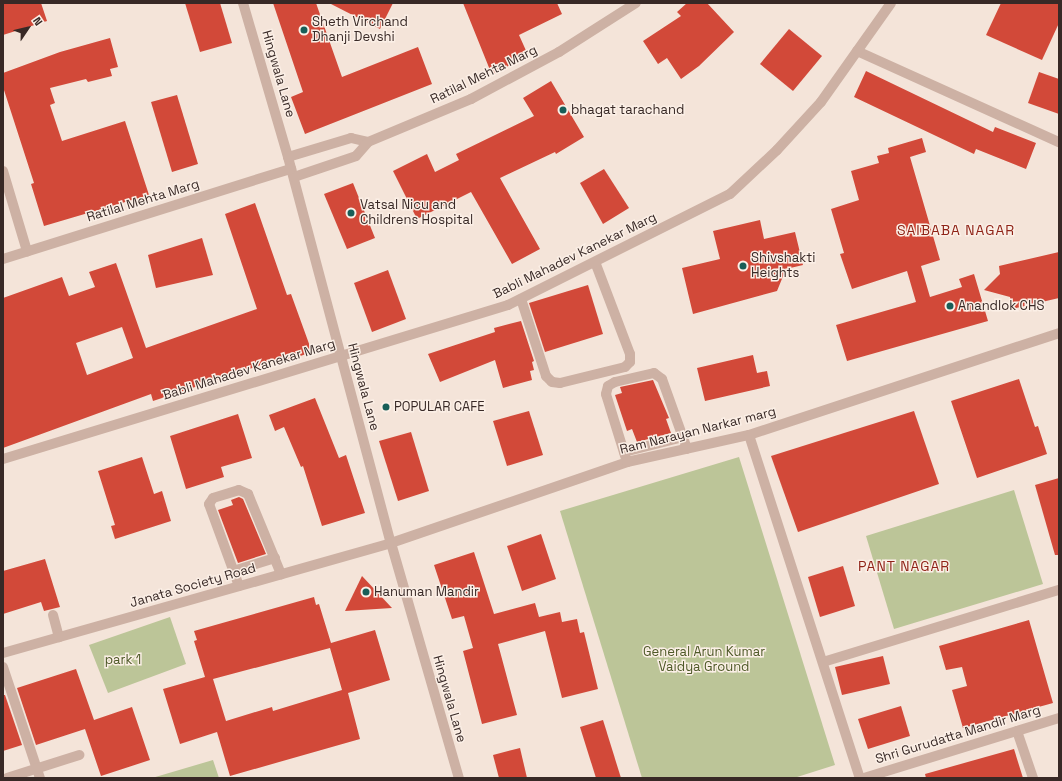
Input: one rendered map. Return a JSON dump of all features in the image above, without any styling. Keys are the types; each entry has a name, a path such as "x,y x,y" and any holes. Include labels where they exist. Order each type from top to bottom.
{"street":[{"name":"Hingwala Lane","path":"244,3 288,157 391,543 459,778"},
{"name":"Ratilal Mehta Marg","path":"3,259 292,173 356,156 368,142 471,99 559,52 636,3"},
{"name":"Babli Mahadev Kanekar Marg","path":"3,459 508,305 730,194 777,150 821,102 891,3"},
{"path":"857,51 1059,142"},
{"path":"288,157 351,138 368,142"},
{"path":"3,171 27,251"},
{"path":"521,299 546,376 552,382 560,383 625,367 630,362 630,354 595,262"},
{"name":"Ram Narayan Narkar marg","path":"391,543 625,457 687,449 750,435 1059,333"},
{"path":"683,437 625,457 606,394 608,386 621,381 654,373 659,374 683,437 687,449"},
{"path":"750,435 860,778"},
{"path":"239,586 208,504 210,500 239,490 246,492 282,574"},
{"name":"Janata Society Road","path":"3,653 391,543"},
{"path":"233,571 275,558"},
{"path":"823,662 1059,590"},
{"path":"53,615 59,637"},
{"path":"3,667 39,773"},
{"name":"Shri Gurudatta Mandir Marg","path":"864,778 1059,718"},
{"path":"1017,730 1033,778"},
{"path":"7,778 39,773 79,755"}],"green space":[{"name":"General Arun Kumar Vaidya Ground","path":"739,457 835,765 794,778 642,778 560,511"},
{"path":"1014,490 1043,584 894,629 866,536"},
{"name":"park 1","path":"170,617 186,664 108,693 89,645"},
{"path":"213,760 219,778 152,778"}],"building":[{"path":"3,3 41,3 47,21 3,35"},
{"path":"185,3 220,3 232,43 200,52"},
{"path":"273,3 316,3 342,77 418,47 432,84 305,134 291,97 303,92"},
{"path":"329,3 393,3 380,29"},
{"path":"463,3 557,3 562,14 519,35 528,55 492,75"},
{"path":"687,3 707,3 734,32 699,66 681,79 667,58 658,64 643,41 681,16 677,12"},
{"path":"1001,3 1059,3 1059,23 1042,60 986,35"},
{"path":"789,29 822,56 793,91 760,64"},
{"path":"110,38 118,67 110,69 112,76 88,82 86,79 50,88 55,103 50,105 62,141 125,121 149,195 44,226 31,184 34,183 3,87 3,73 60,52"},
{"path":"866,71 993,132 995,127 1036,143 1026,169 976,149 974,154 854,97"},
{"path":"1039,72 1059,79 1059,114 1028,103"},
{"path":"551,81 584,137 556,154 555,152 500,178 540,249 512,264 471,192 417,219 393,171 427,154 435,172 459,160 456,154 534,116 523,98"},
{"path":"177,95 198,164 172,172 151,102"},
{"path":"922,138 926,152 910,157 940,260 921,266 930,297 962,287 959,279 974,274 988,321 847,361 836,325 916,302 907,271 852,289 840,254 844,253 831,209 859,200 851,171 879,163 877,156 889,153 888,148"},
{"path":"604,169 629,208 603,224 580,183"},
{"path":"353,183 375,238 347,249 324,194"},
{"path":"255,203 287,295 291,294 312,352 277,364 276,360 153,401 151,394 3,448 3,298 62,277 69,296 95,287 89,272 116,263 146,348 257,309 225,214","holes":["122,327 133,358 87,375 76,343"]},
{"name":"Shivshakti Heights","path":"760,220 764,239 795,232 803,265 786,269 777,291 693,314 682,268 720,259 713,231"},
{"path":"202,238 213,275 156,288 148,255"},
{"path":"1059,252 1059,298 1012,309 1010,297 984,290 1000,274 999,266"},
{"path":"388,270 406,319 372,332 354,283"},
{"path":"588,285 603,334 545,352 529,303"},
{"path":"521,321 534,361 532,362 534,370 530,371 532,380 503,388 495,360 440,382 428,354 495,332 494,328"},
{"path":"753,355 757,373 767,371 770,386 705,401 697,368"},
{"path":"1019,379 1035,427 1038,426 1047,454 977,478 951,401"},
{"path":"653,380 669,418 666,419 671,433 637,442 632,429 627,431 615,395 622,393 620,387"},
{"path":"315,398 339,458 346,455 365,513 322,526 303,466 301,467 284,427 275,431 269,415"},
{"path":"529,411 543,455 507,466 493,421"},
{"path":"914,411 939,484 798,532 771,456"},
{"path":"238,414 252,458 221,467 224,477 186,489 170,436"},
{"path":"411,432 429,491 398,501 379,441"},
{"path":"142,457 154,494 162,491 171,521 115,539 111,526 115,525 98,471"},
{"path":"1059,478 1059,555 1055,555 1035,485"},
{"path":"239,497 243,499 266,554 238,563 218,510 233,505 231,500"},
{"path":"541,534 556,579 522,591 507,546"},
{"path":"474,552 494,614 535,603 539,617 560,612 562,622 577,619 580,633 584,632 598,689 562,698 545,631 498,644 517,715 482,724 463,651 473,648 464,616 452,619 434,565"},
{"path":"45,559 60,607 44,611 41,602 3,614 3,571"},
{"path":"843,566 855,606 820,617 808,577"},
{"name":"Hanuman Mandir","path":"362,576 392,608 345,611"},
{"path":"314,597 316,605 319,604 331,643 375,630 390,680 348,693 360,739 230,776 217,732 180,744 163,689 205,677 194,641 197,640 194,631","holes":["330,648 342,690 273,711 272,707 226,721 213,679"]},
{"path":"1029,620 1053,703 963,728 952,690 967,686 962,667 946,670 939,646"},
{"path":"883,656 890,684 842,695 835,667"},
{"path":"76,669 94,720 132,707 150,760 101,776 85,729 36,745 17,688"},
{"path":"3,695 5,695 22,745 3,751"},
{"path":"901,706 910,736 868,749 858,719"},
{"path":"603,720 621,778 596,778 580,727"},
{"path":"520,748 527,778 499,778 493,755"},
{"path":"1014,749 1023,778 926,778 925,774"}],"place":[{"name":"Sheth Virchand Dhanji Devshi","path":"304,30"},
{"name":"bhagat tarachand","path":"563,110"},
{"name":"Vatsal Nicu and Childrens Hospital","path":"351,213"},
{"name":"Shivshakti Heights","path":"743,266"},
{"name":"Anandlok CHS","path":"950,306"},
{"name":"POPULAR CAFE","path":"386,407"},
{"name":"Hanuman Mandir","path":"366,592"}],"district":[{"name":"SAIBABA NAGAR","path":"956,230"},
{"name":"PANT NAGAR","path":"904,566"}]}
